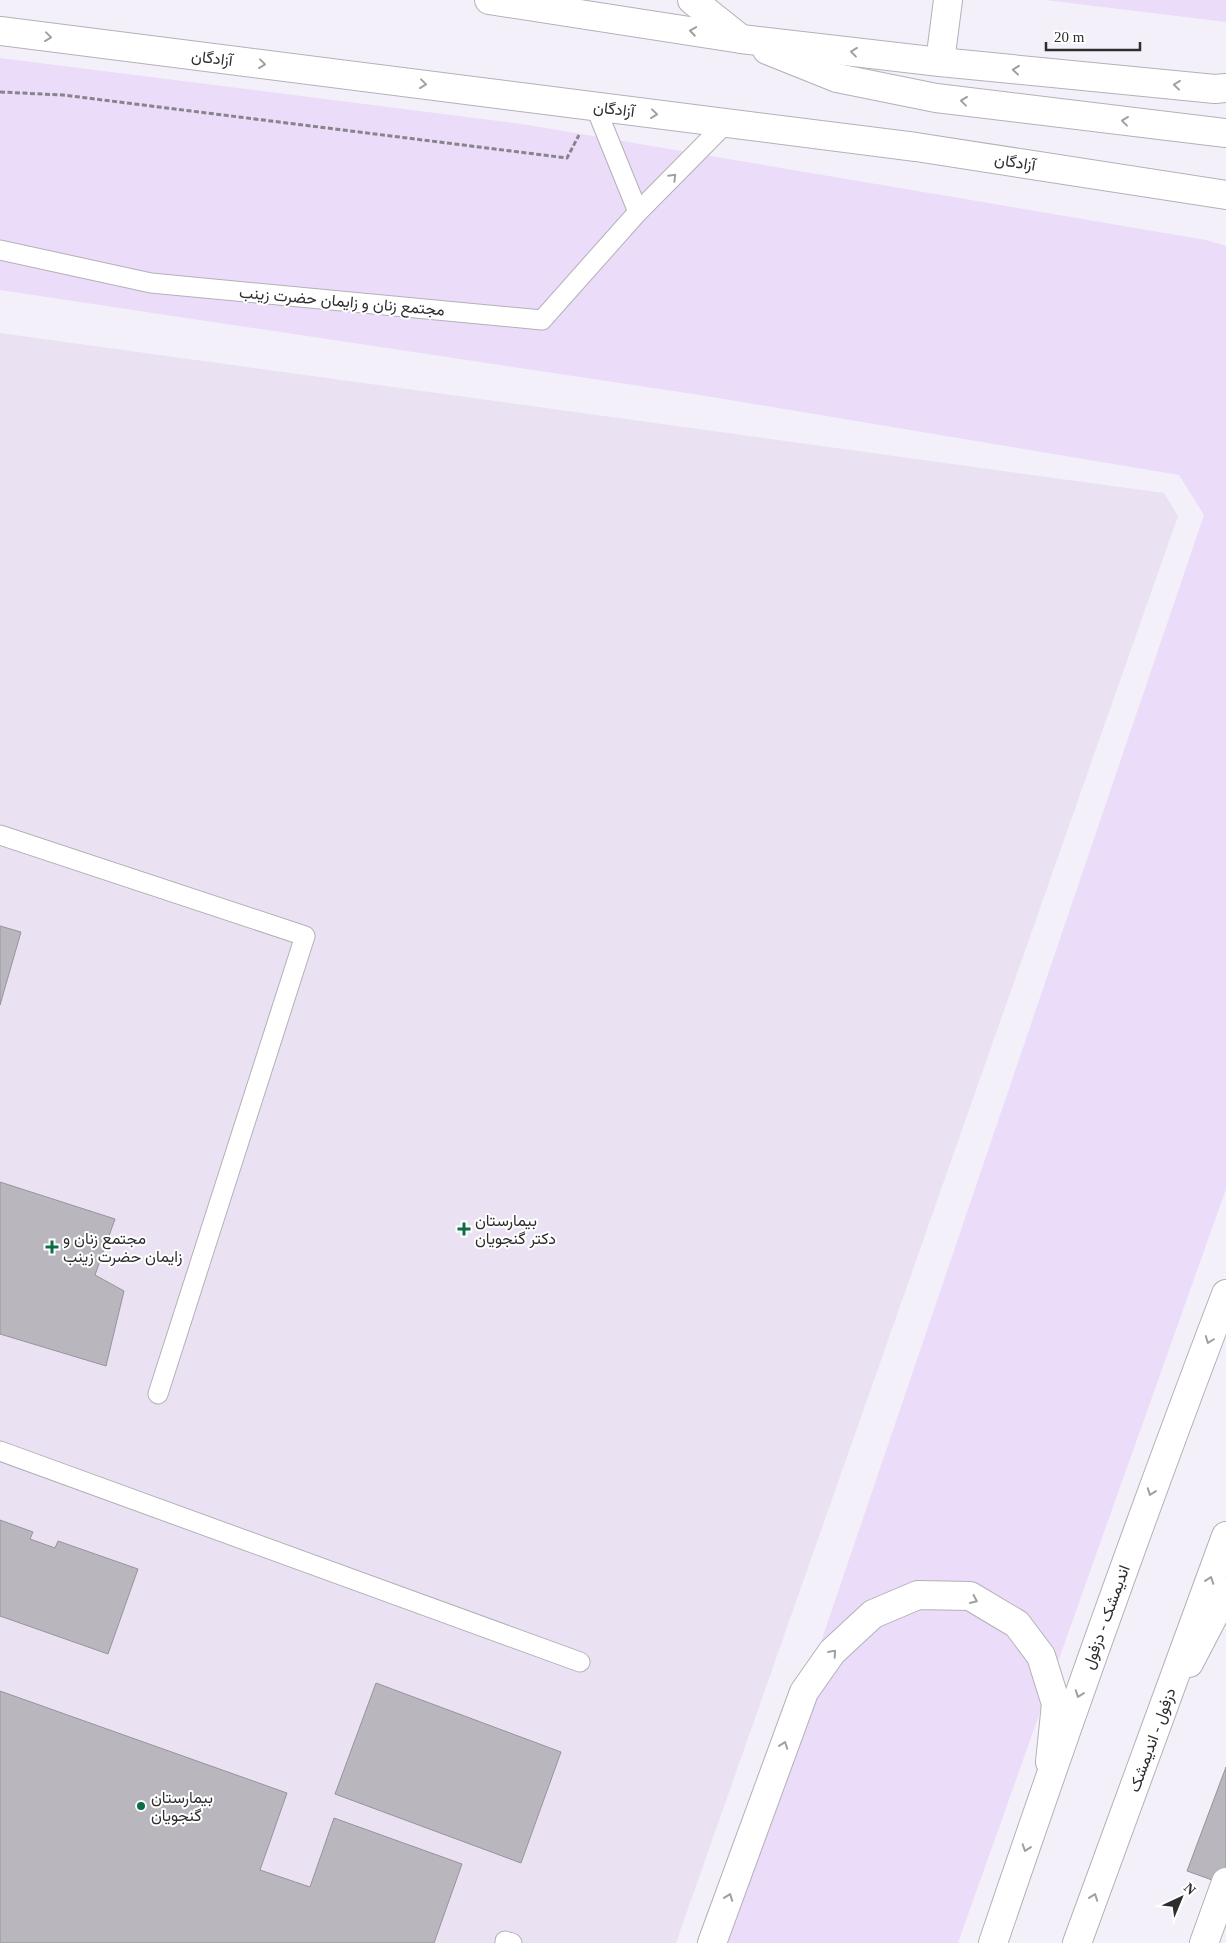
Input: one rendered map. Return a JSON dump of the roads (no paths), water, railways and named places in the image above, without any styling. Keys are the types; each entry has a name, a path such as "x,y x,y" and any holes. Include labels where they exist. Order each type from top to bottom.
{"main road":[{"path":"489,0 741,39 940,62 1222,89"},
{"path":"692,0 741,39 787,60 837,78 936,98 1226,133"},
{"path":"940,62 948,0"},
{"name":"آزادگان","path":"0,31 916,146 1226,195"},
{"name":"اندیمشک - دزفول","path":"994,1943 1049,1779 1165,1452 1226,1294"},
{"name":"دزفول - اندیمشک","path":"1078,1943 1226,1536"},
{"path":"1163,1711 1226,1592"},
{"path":"712,1943 804,1692 832,1652 873,1614 918,1595 970,1596 1017,1624 1041,1656 1056,1704 1049,1779"},
{"path":"1204,1943 1226,1882"}],"lane":[{"path":"595,106 638,212"},
{"name":"مجتمع زنان و زایمان حضرت زینب","path":"0,250 151,283 542,320 638,212 726,123"},
{"path":"0,835 305,936 158,1394"},
{"path":"0,1451 580,1662"},
{"path":"505,1943 506,1940 512,1943"}],"place":[{"name":"بیمارستان دکتر گنجویان","path":"464,1229"},
{"name":"مجتمع زنان و زایمان حضرت زینب","path":"52,1247"},
{"name":"بیمارستان گنجویان","path":"141,1806"}]}
